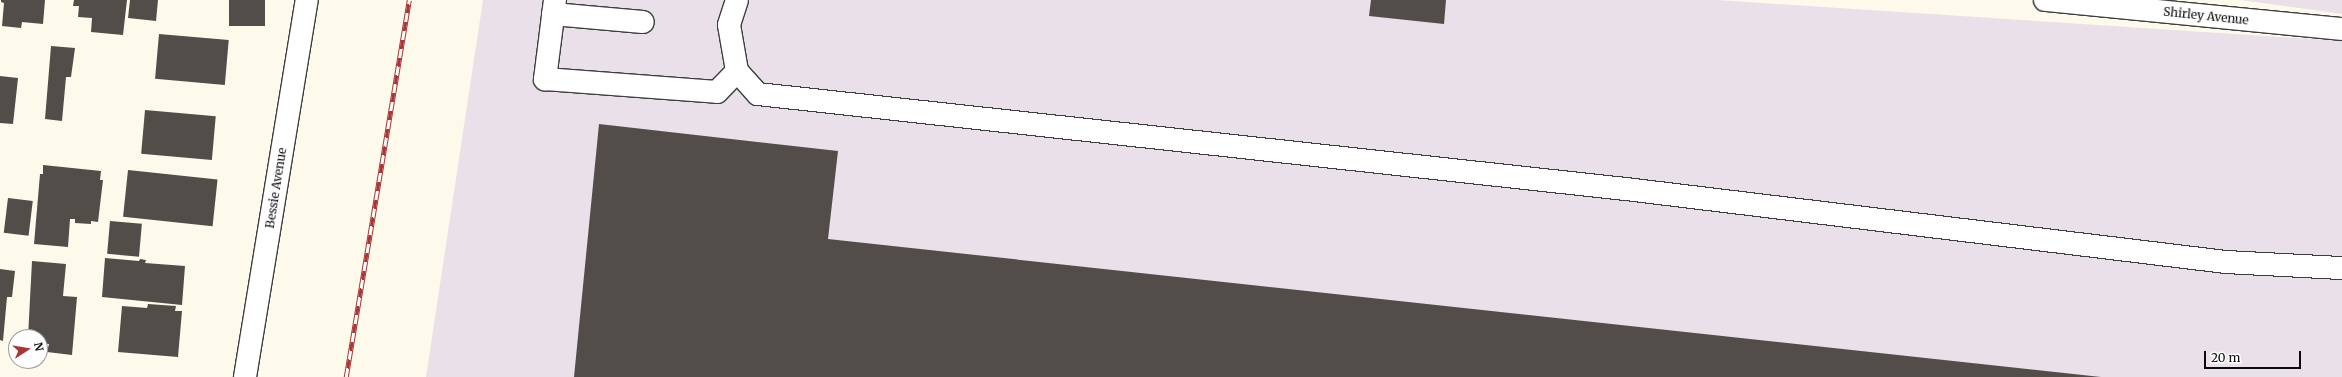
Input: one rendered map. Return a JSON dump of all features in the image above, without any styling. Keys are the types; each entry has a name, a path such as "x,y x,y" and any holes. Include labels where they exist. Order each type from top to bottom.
{"street":[{"name":"Bessie Avenue","path":"245,377 307,0"},
{"path":"737,0 729,25 736,71 758,94 1626,189 2226,262 2342,268"},
{"name":"Shirley Avenue","path":"2045,0 2342,29"},
{"path":"643,22 554,7 545,79 717,92 736,71"}],"shaded area":[{"path":"483,0 1717,0 2342,41 2342,377 426,377"},
{"path":"2241,0 2342,0 2342,14"}],"building":[{"path":"1,0 45,0 43,24 22,22 21,28 2,26 4,3 1,2"},
{"path":"74,0 127,0 123,35 91,32 92,18 78,17 79,6 73,6"},
{"path":"130,0 158,0 156,21 128,18"},
{"path":"229,0 265,0 265,26 229,26"},
{"path":"1371,0 1446,0 1444,24 1369,16"},
{"path":"159,34 229,40 225,85 155,79"},
{"path":"51,46 75,48 71,77 66,77 62,121 45,119"},
{"path":"0,76 18,78 13,124 0,123"},
{"path":"145,110 216,116 212,160 141,154"},
{"path":"599,124 838,151 828,239 2101,377 574,377"},
{"path":"43,165 101,171 100,180 103,180 98,222 91,221 91,224 75,223 75,219 70,219 68,247 34,244 40,174 43,174"},
{"path":"128,170 218,179 213,226 123,217"},
{"path":"8,198 33,201 29,236 4,233"},
{"path":"110,221 142,224 139,257 107,254"},
{"path":"105,258 139,261 140,259 146,260 145,263 185,266 182,305 102,297"},
{"path":"32,261 66,264 63,296 77,297 72,355 48,352 48,329 28,329"},
{"path":"0,269 15,271 12,297 7,297 3,341 0,340"},
{"path":"148,304 176,306 175,311 182,311 178,357 118,352 122,306 147,308"}],"railway":[{"path":"346,377 409,0"}]}
